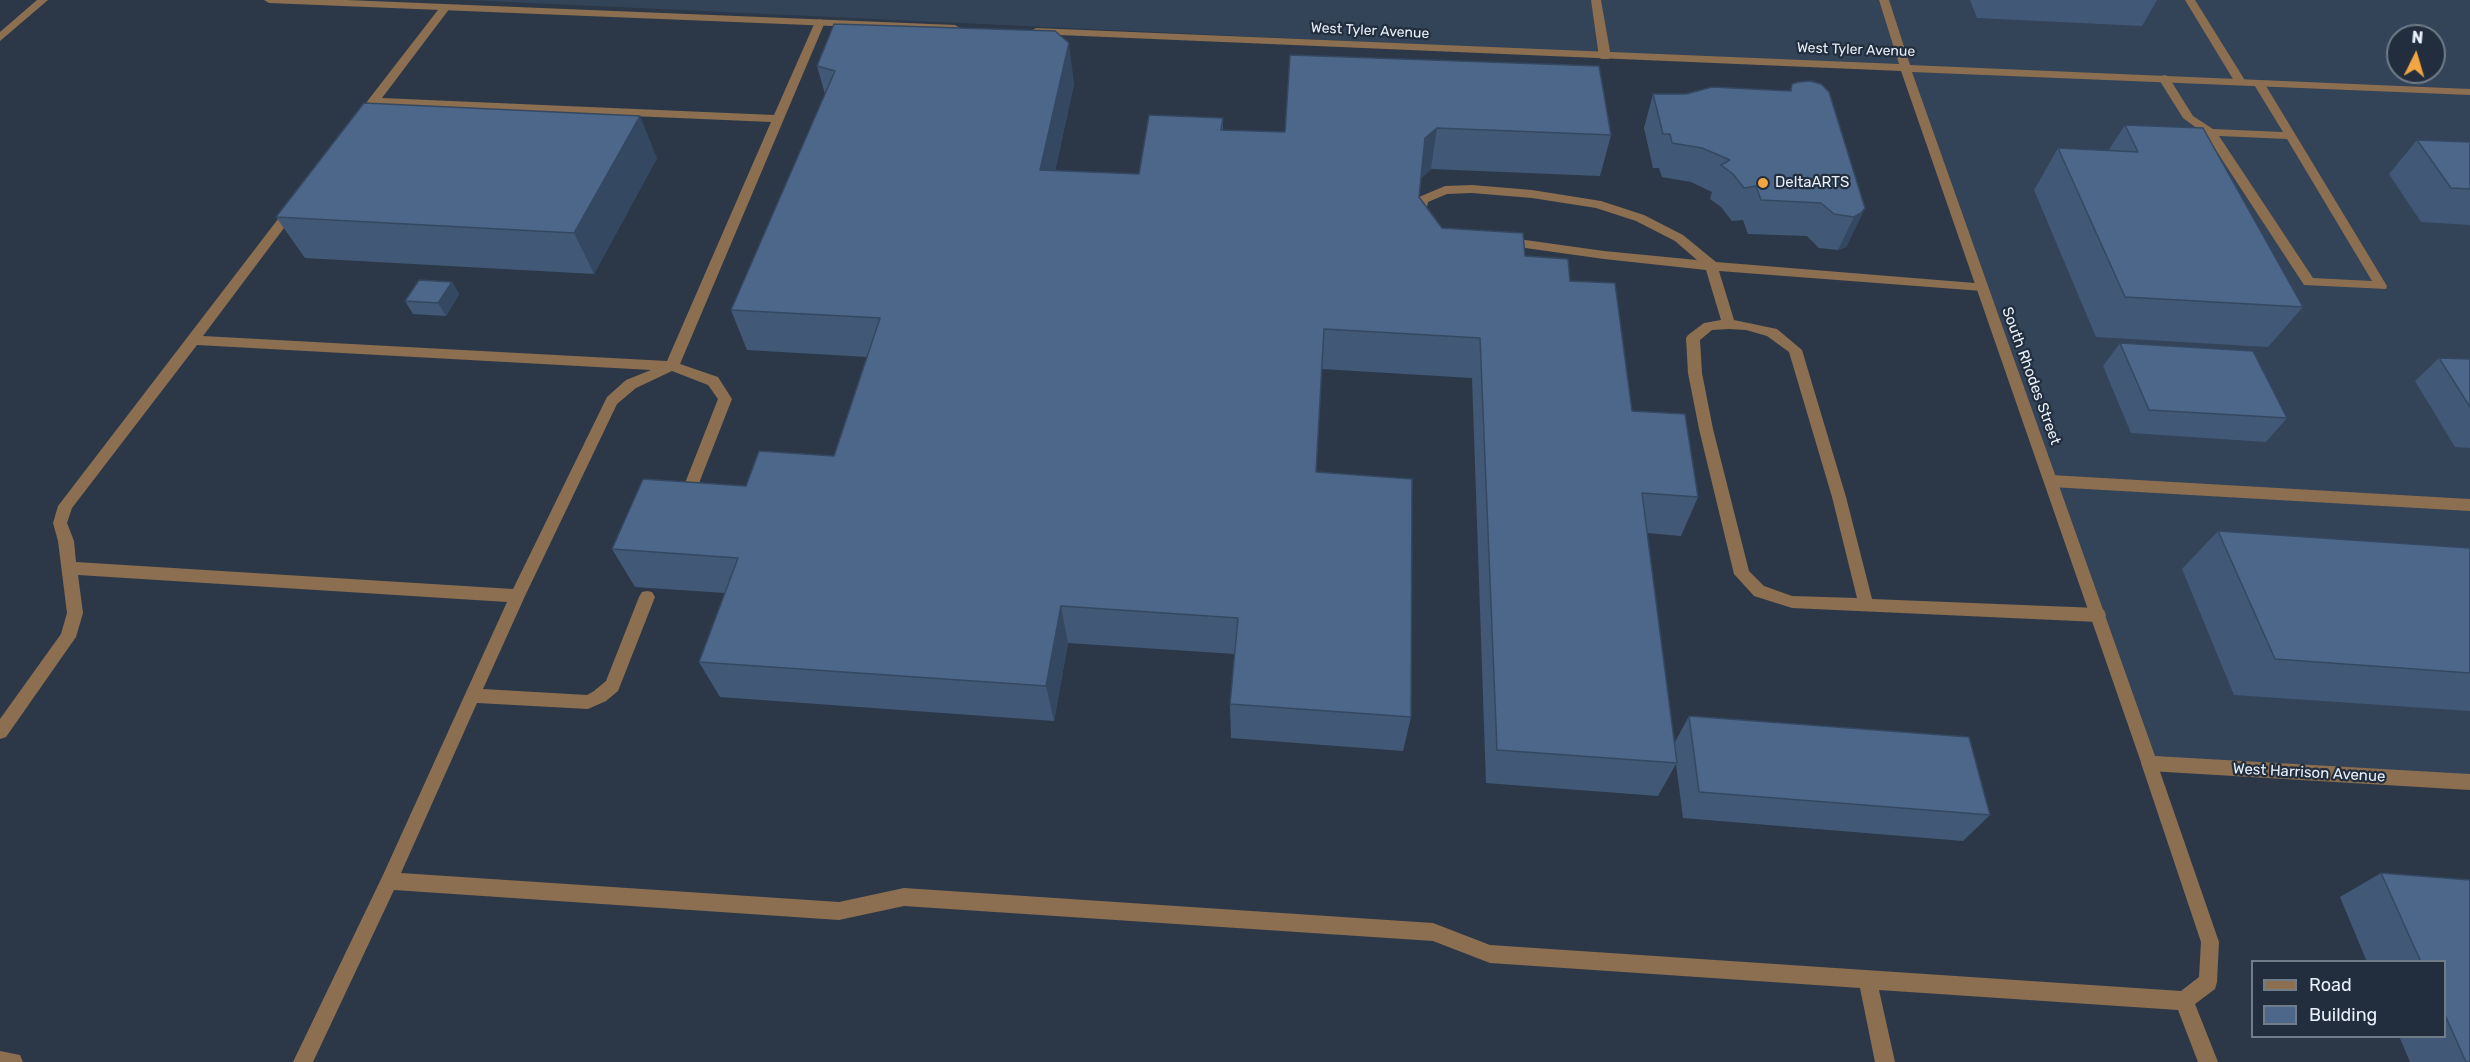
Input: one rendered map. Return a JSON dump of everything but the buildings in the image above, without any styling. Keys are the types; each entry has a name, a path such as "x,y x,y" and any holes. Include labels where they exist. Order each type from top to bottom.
{"street":[{"path":"0,38 43,0"},
{"path":"269,0 972,28"},
{"path":"1596,0 1605,57"},
{"name":"South Rhodes Street","path":"1884,0 1905,67 2098,615 2210,942 2208,982 2184,1001"},
{"path":"2190,0 2240,82"},
{"path":"352,130 445,8"},
{"path":"303,1062 389,880 517,596 612,401 631,384 672,366 820,22"},
{"name":"West Tyler Avenue","path":"1019,31 2470,92"},
{"path":"2164,78 2189,118 2211,132 2309,282 2381,286 2259,83"},
{"path":"373,101 779,119"},
{"path":"2211,132 2290,136"},
{"path":"1431,229 1418,216 1423,200 1445,190 1472,189 1532,194 1597,204 1640,218 1679,238 1711,265 1729,324"},
{"path":"0,732 68,637 75,613 66,541 60,523 65,506 301,197"},
{"path":"1487,240 1604,255 1982,287"},
{"path":"1866,605 1839,497 1795,350 1772,332 1746,325 1709,326 1693,338 1694,362 1706,429 1742,574 1760,591 1792,602 2098,615"},
{"path":"193,340 672,366 713,381 725,399 681,510"},
{"path":"2051,481 2470,505"},
{"path":"69,568 517,596"},
{"path":"473,696 588,702 600,696 612,686 647,597"},
{"name":"West Harrison Avenue","path":"2149,763 2470,782"},
{"path":"389,880 839,911 904,897 1433,932 1490,954 2184,1001 2208,1062"},
{"path":"1868,980 1885,1062"},
{"path":"0,1061 13,1062"}],"shaded area":[{"path":"466,0 2470,0 2470,782 2149,763 1905,67"}],"place":[{"name":"DeltaARTS","path":"1763,183"}]}
